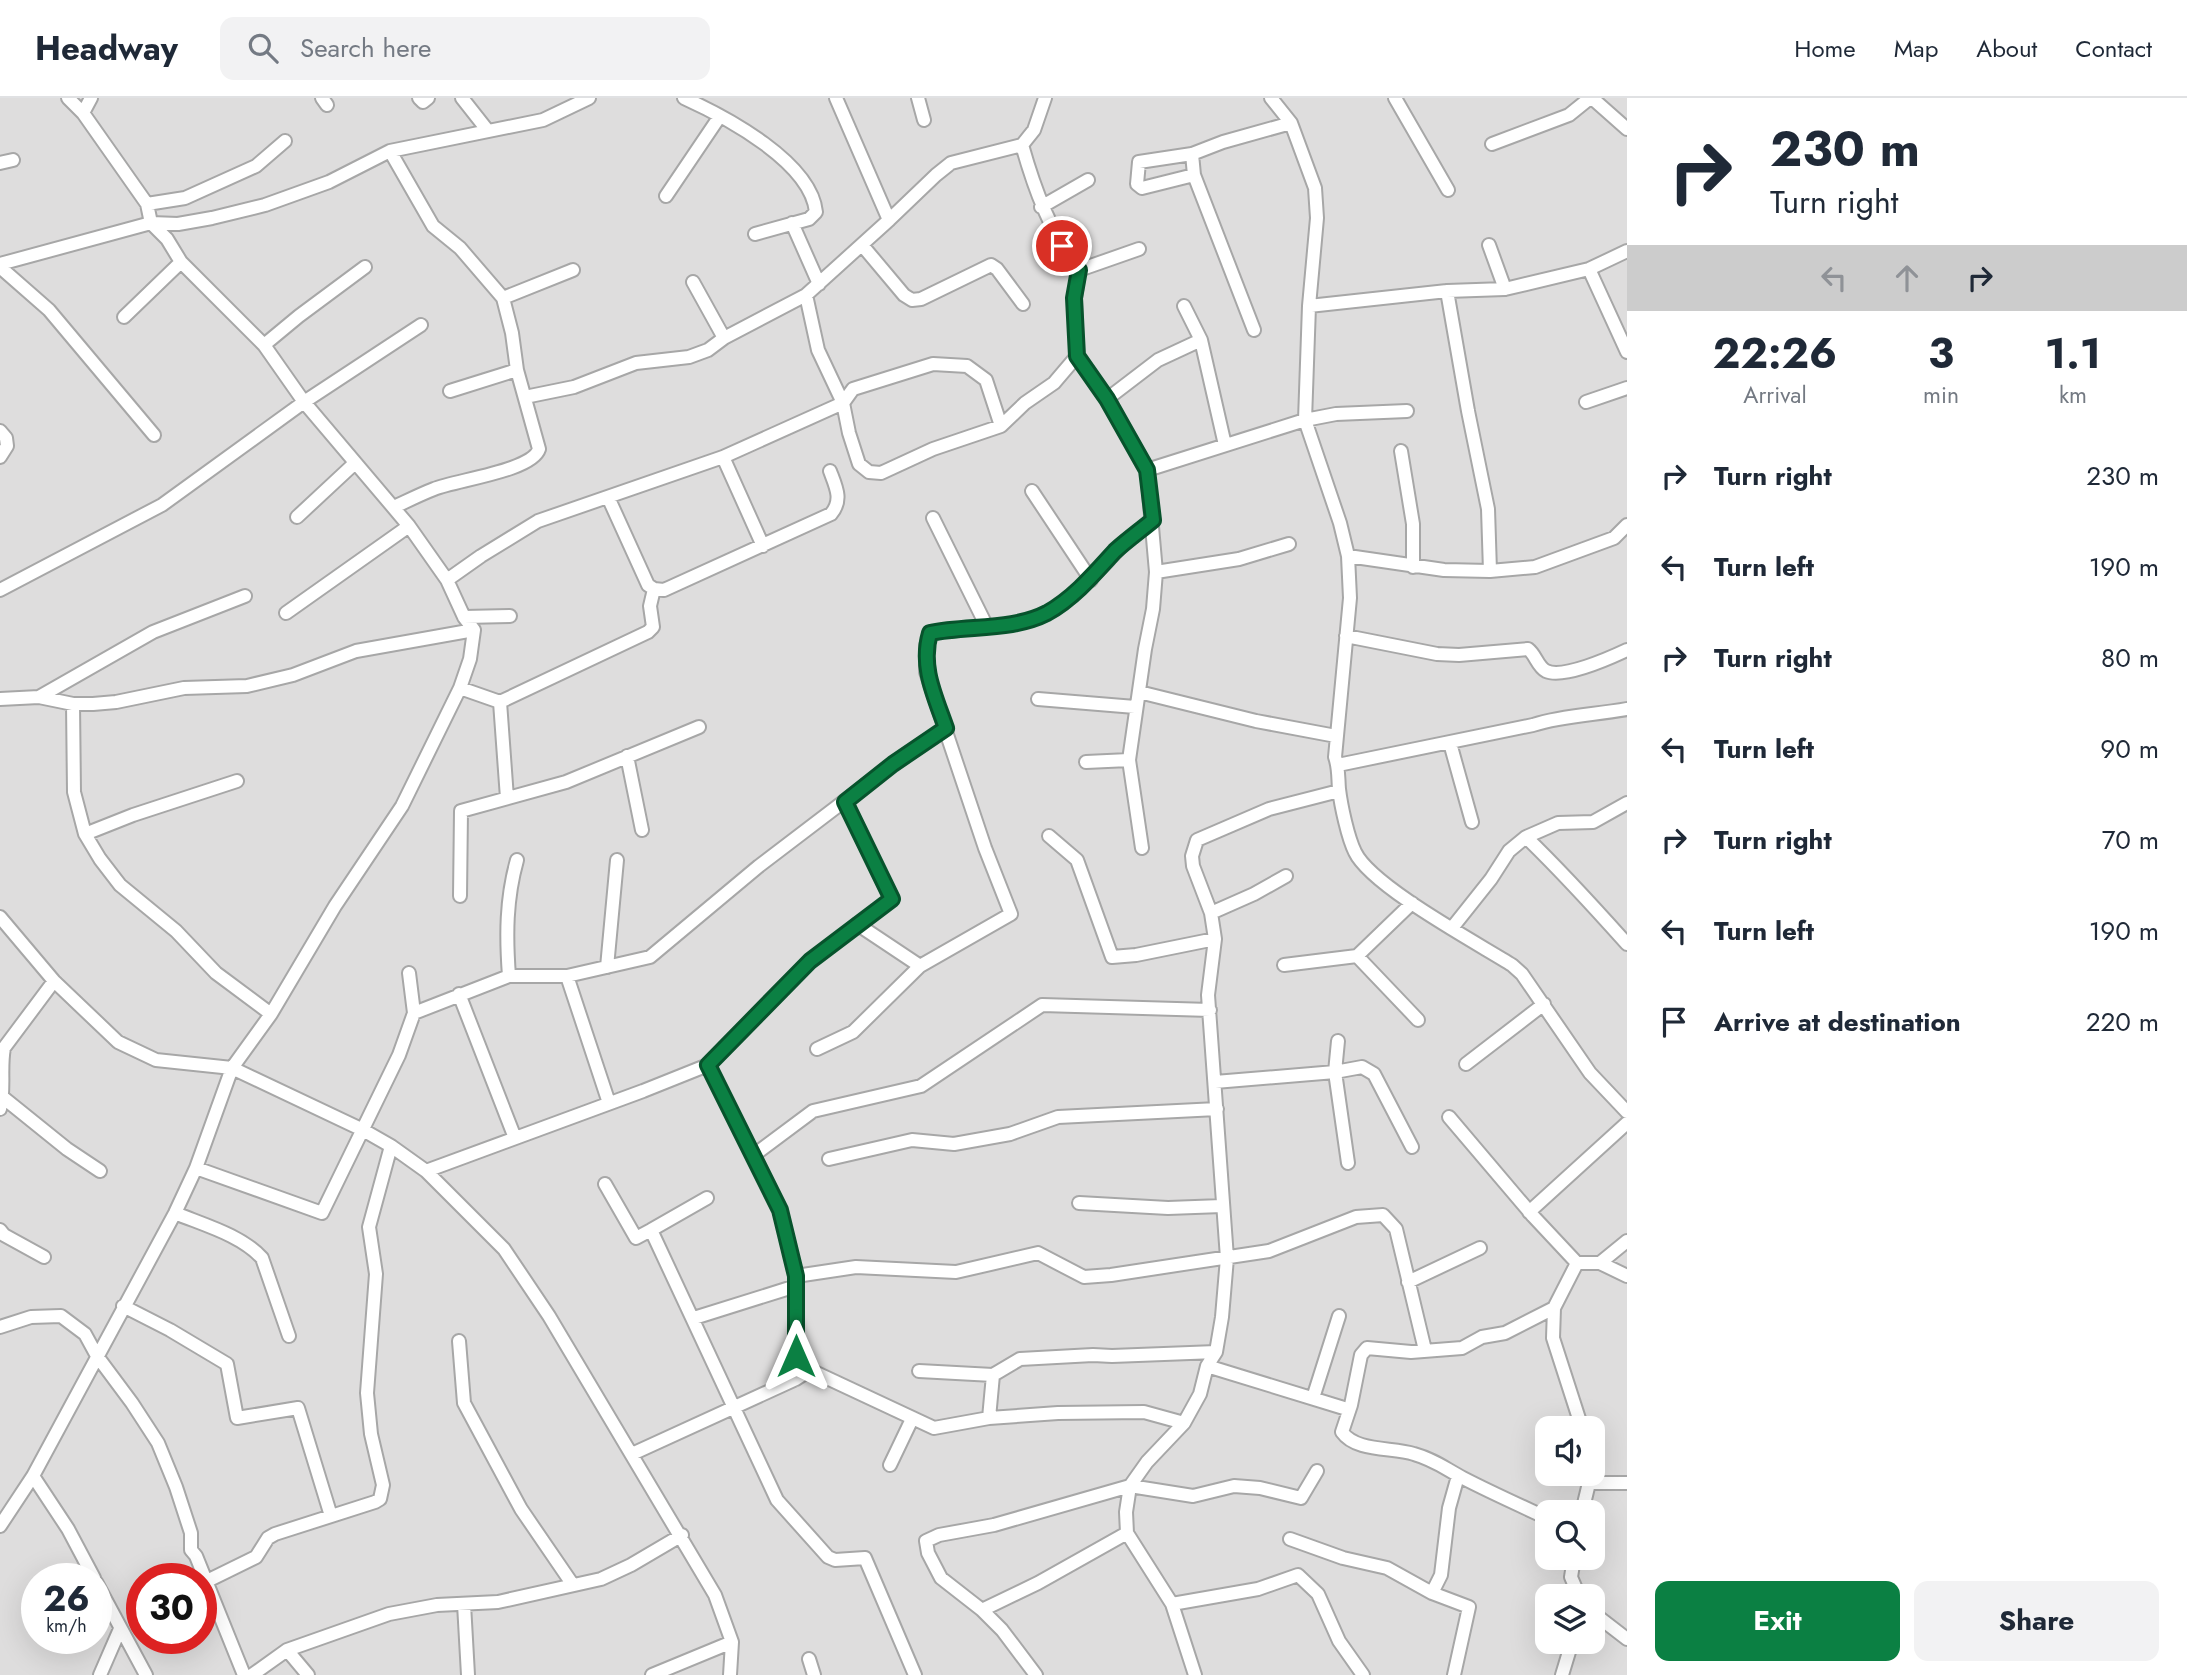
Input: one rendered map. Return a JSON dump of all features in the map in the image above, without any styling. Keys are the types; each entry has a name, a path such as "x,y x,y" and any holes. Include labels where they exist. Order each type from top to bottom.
{"street":[{"path":"0,1526 33,1476 175,1213 196,1168 232,1068 271,1014 334,906 402,806 460,688 470,659 474,630 464,617 447,580 409,526 304,402 264,345 181,262 167,239 151,223 148,204 83,113 68,98"},
{"path":"83,113 91,98"},
{"path":"419,98 423,102 428,98"},
{"path":"462,98 488,131"},
{"path":"0,266 151,223 178,224 212,219 265,205 329,182 390,150 543,120 589,98"},
{"path":"684,98 747,130 804,180 815,200 816,212 809,219 755,234"},
{"path":"836,98 889,220"},
{"path":"918,98 923,120"},
{"path":"525,397 574,387 636,363 689,357 806,295 951,163 1021,145 1034,130 1045,98"},
{"path":"1271,98 1291,123 1315,188 1317,218 1309,306 1305,421 1340,523 1348,556 1350,598 1335,757 1339,791 1354,850 1370,871 1412,903 1512,965 1522,974 1590,1073 1627,1112"},
{"path":"1395,98 1448,190"},
{"path":"1492,144 1569,115 1591,98 1627,129"},
{"path":"666,196 720,116"},
{"path":"1194,175 1149,188 1142,188 1137,184 1139,162 1164,156 1192,154 1223,142 1291,123"},
{"path":"148,204 185,198 256,166 285,141"},
{"path":"1021,145 1041,207 1062,246 1079,270 1074,298 1077,356 1107,399 1147,470 1156,572 1153,609 1135,707 1129,760 1142,848"},
{"path":"390,150 433,226 460,248 503,298 512,333 517,370 539,449 534,458 506,470 435,488 394,507"},
{"path":"1192,154 1194,175 1254,330"},
{"path":"0,163 13,160"},
{"path":"1041,207 1088,180"},
{"path":"792,223 819,284"},
{"path":"862,245 904,295 912,300 921,299 991,265 997,269 1023,304"},
{"path":"1489,245 1505,289"},
{"path":"1079,270 1139,249"},
{"path":"1309,306 1447,291 1505,289 1589,269 1627,251"},
{"path":"124,317 181,262"},
{"path":"0,266 49,310 154,435"},
{"path":"264,345 365,267"},
{"path":"1589,269 1627,352"},
{"path":"503,298 573,270"},
{"path":"693,282 724,338"},
{"path":"1447,291 1488,509 1490,571"},
{"path":"806,295 818,350 843,403 859,464 869,472 881,473 933,449 1001,426 1025,403 1054,383 1077,356"},
{"path":"1184,306 1201,340 1225,445"},
{"path":"0,590 162,505 304,402 421,325"},
{"path":"1107,399 1158,360 1201,340"},
{"path":"447,580 538,521 723,457 843,403 853,389 933,364 967,366 986,380 1001,426"},
{"path":"450,391 517,370"},
{"path":"1586,402 1627,388"},
{"path":"1147,470 1305,421 1336,414 1407,411"},
{"path":"0,431 6,438 7,446 0,457"},
{"path":"1401,451 1413,524 1413,567"},
{"path":"723,457 763,546"},
{"path":"297,517 355,463"},
{"path":"608,497 648,585 654,590 664,590 831,514 838,506 838,495 830,471"},
{"path":"1032,491 1091,579"},
{"path":"933,518 987,627"},
{"path":"817,1049 853,1032 920,966 1011,914 985,848 926,672 926,646 930,633 1020,622 1046,614 1091,579 1117,549 1153,520"},
{"path":"1348,556 1444,570 1490,571 1535,567 1615,538 1627,525"},
{"path":"286,613 409,526"},
{"path":"1156,572 1239,559 1289,544"},
{"path":"460,688 500,702 648,632 653,627 650,606 654,590"},
{"path":"39,698 153,632 245,596"},
{"path":"464,617 510,616"},
{"path":"0,699 39,698 74,704 116,702 184,688 247,685 293,675 356,651 474,630"},
{"path":"1346,636 1437,654 1460,655 1528,649 1534,653 1541,667 1548,672 1559,673 1597,663 1627,650"},
{"path":"1139,692 1256,721 1336,736"},
{"path":"1038,699 1135,707"},
{"path":"500,702 507,798"},
{"path":"74,704 74,792 85,834 100,859 120,885 176,931 216,974 271,1014"},
{"path":"1338,765 1556,718 1627,709"},
{"path":"460,896 461,811 566,782 699,727"},
{"path":"414,1013 509,976 567,976 650,957 758,866 893,764 946,728"},
{"path":"1450,743 1472,822"},
{"path":"627,756 642,830"},
{"path":"1086,762 1129,760"},
{"path":"85,834 133,814 237,781"},
{"path":"1195,1675 1172,1604 1127,1533 1126,1498 1129,1486 1147,1462 1184,1423 1200,1394 1208,1366 1216,1352 1227,1258 1208,995 1214,939 1211,913 1193,866 1192,856 1197,840 1269,809 1339,791"},
{"path":"426,1171 708,1065 810,961 892,899 845,802"},
{"path":"1452,928 1509,851 1526,837 1558,823 1593,822 1627,803"},
{"path":"1049,836 1077,860 1112,957 1136,955 1214,939"},
{"path":"1526,837 1627,944"},
{"path":"509,976 506,941 509,889 517,860"},
{"path":"607,967 617,860"},
{"path":"1211,913 1286,876"},
{"path":"1284,965 1357,956 1412,903"},
{"path":"0,917 54,981 118,1042 156,1060 232,1068 363,1130 426,1171 504,1249 549,1315 716,1595 732,1642 730,1675"},
{"path":"857,924 920,966"},
{"path":"1357,956 1418,1020"},
{"path":"196,1168 322,1213 399,1055 414,1013 409,973"},
{"path":"567,976 609,1104"},
{"path":"54,981 4,1048 1,1101 100,1171"},
{"path":"459,994 515,1138"},
{"path":"1466,1064 1544,1003"},
{"path":"754,1154 813,1111 921,1086 1042,1005 1210,1010"},
{"path":"1338,1041 1335,1072 1348,1163"},
{"path":"708,1065 780,1210 796,1281 796,1380"},
{"path":"1215,1082 1335,1072 1362,1067 1374,1074 1412,1147"},
{"path":"829,1159 912,1140 954,1144 999,1136 1058,1117 1217,1109"},
{"path":"1449,1117 1577,1264 1600,1264 1627,1276"},
{"path":"1529,1212 1627,1123"},
{"path":"217,1576 256,1557 268,1538 275,1534 375,1502 382,1494 383,1485 371,1434 367,1393 376,1274 369,1227 391,1146"},
{"path":"606,1184 636,1238 706,1198"},
{"path":"1079,1203 1168,1208 1222,1206"},
{"path":"175,1213 218,1230 254,1250 262,1258 289,1336"},
{"path":"694,1318 796,1281 856,1267 956,1272 1038,1253 1084,1277 1269,1251 1356,1217 1383,1215 1396,1229 1425,1350"},
{"path":"0,1230 4,1235 44,1257"},
{"path":"650,1230 694,1318 760,1466 785,1512 828,1558 865,1558 915,1675"},
{"path":"1600,1264 1627,1241"},
{"path":"1408,1282 1480,1248"},
{"path":"1577,1264 1554,1308 1553,1338 1578,1416"},
{"path":"123,1306 223,1360 228,1370 237,1418 298,1408 331,1516"},
{"path":"1535,1512 1458,1476 1439,1463 1410,1452 1377,1448 1347,1438 1342,1432 1351,1405 1361,1355 1367,1348 1411,1352 1462,1348 1482,1337 1505,1333 1554,1308"},
{"path":"0,1327 31,1317 61,1316 85,1334 97,1356 158,1443 176,1487 191,1534 191,1550 197,1563"},
{"path":"1313,1398 1339,1316"},
{"path":"459,1341 464,1403 521,1508 573,1585"},
{"path":"919,1371 993,1375 1020,1359 1216,1352"},
{"path":"1208,1366 1343,1408 1348,1409 1351,1405"},
{"path":"632,1454 796,1380 810,1370 933,1428 989,1418 1058,1413 1144,1412 1184,1423"},
{"path":"989,1418 993,1375"},
{"path":"890,1465 912,1419"},
{"path":"1029,1672 1002,1630 982,1610 941,1578 928,1553 926,1541 939,1535 994,1525 1129,1486 1193,1496 1234,1486 1260,1488 1301,1498 1317,1471"},
{"path":"33,1476 68,1529 86,1563"},
{"path":"1432,1594 1441,1575 1449,1508 1458,1476"},
{"path":"1605,1480 1627,1483"},
{"path":"982,1610 1038,1583 1127,1533"},
{"path":"252,1675 288,1650 389,1614 438,1605 498,1602 601,1579 682,1535"},
{"path":"1290,1539 1343,1558 1387,1569 1432,1594 1468,1607 1454,1675"},
{"path":"1172,1604 1258,1588 1298,1575 1318,1594 1339,1641 1363,1675"},
{"path":"464,1604 468,1675"},
{"path":"112,1613 146,1675"},
{"path":"217,1613 244,1675"},
{"path":"1605,1622 1627,1639"},
{"path":"100,1675 120,1629"},
{"path":"652,1675 732,1642"},
{"path":"307,1673 308,1644"},
{"path":"288,1650 307,1673"},
{"path":"1562,1675 1568,1654"},
{"path":"809,1659 814,1675"}],"shaded area":[{"path":"0,98 1627,98 1627,1675 0,1675"}],"route":[{"path":"796,1356 796,1276 780,1210 708,1065 810,961 892,899 845,802 893,764 946,728 926,672 926,646 930,633 1020,622 1046,614 1091,579 1117,549 1153,520 1147,470 1107,399 1077,356 1074,298 1079,270 1062,246"}]}
